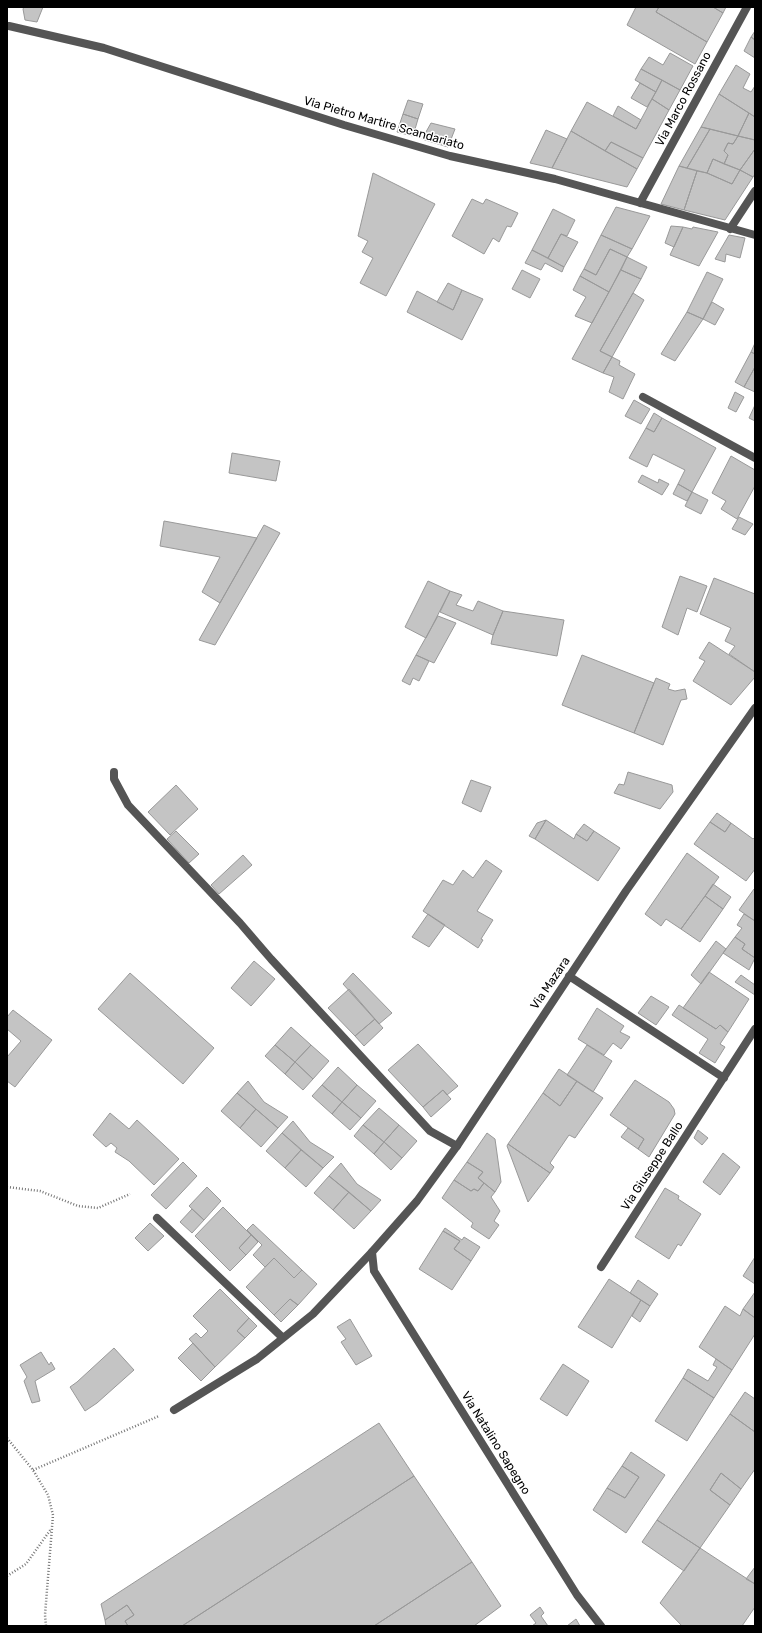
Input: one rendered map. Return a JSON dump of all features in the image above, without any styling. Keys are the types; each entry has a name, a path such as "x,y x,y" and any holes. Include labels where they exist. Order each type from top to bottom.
{"street":[{"name":"Via Marco Rossano","path":"640,203 747,7"},
{"name":"Via Pietro Martire Scandariato","path":"9,26 104,48 344,125 450,156 555,179 755,235"},
{"path":"730,229 755,191"},
{"path":"643,397 755,458"},
{"name":"Via Mazara","path":"174,1410 257,1358 314,1314 417,1201 457,1146 626,891 755,708"},
{"path":"114,772 114,779 128,805 240,923 271,959 430,1131 457,1146"},
{"path":"569,976 724,1078"},
{"name":"Via Giuseppe Ballo","path":"601,1267 755,1029"},
{"path":"157,1218 283,1338"},
{"name":"Via Natalino Sapegno","path":"372,1252 374,1271 577,1595 602,1626"}],"path":[{"path":"7,1187 40,1191 78,1206 98,1208 130,1194"},
{"path":"33,1470 174,1410"},
{"path":"7,1438 33,1470 48,1494 53,1515 45,1615 46,1626"},
{"path":"7,1576 26,1564 51,1528"}],"building":[{"path":"24,7 43,7 37,22 25,20"},
{"path":"636,7 659,7 656,12 707,42 695,64 627,25"},
{"path":"659,7 713,7 723,13 707,42 656,12"},
{"path":"713,7 726,7 723,13"},
{"path":"755,31 755,40 751,37"},
{"path":"751,37 755,40 755,58 744,51"},
{"path":"670,53 693,66 680,90 641,69 649,57 663,65"},
{"path":"736,65 750,74 743,88 751,92 755,86 755,117 719,94"},
{"path":"641,69 662,80 656,92 635,80"},
{"path":"662,80 680,90 669,110 652,99"},
{"path":"640,83 656,92 647,107 631,98"},
{"path":"719,94 749,113 738,136 701,127"},
{"path":"652,99 669,110 643,158 611,142 605,151 571,131 587,102 636,129"},
{"path":"408,100 423,104 418,119 403,114"},
{"path":"618,106 641,120 636,129 613,116"},
{"path":"749,113 755,117 755,140 738,136"},
{"path":"403,114 418,119 413,136 397,132"},
{"path":"431,123 455,129 448,147 422,139"},
{"path":"701,127 710,129 687,168 679,166"},
{"path":"710,129 738,136 733,144 728,143 724,151 728,155 724,164 713,159 707,173 687,168"},
{"path":"546,130 567,139 552,168 530,163"},
{"path":"571,131 637,169 627,187 552,168"},
{"path":"738,136 755,140 755,149 740,170 724,164 728,155 724,151 728,143 733,144"},
{"path":"611,142 643,158 637,169 605,151"},
{"path":"755,149 755,174 753,177 740,170"},
{"path":"713,159 740,170 732,184 707,173"},
{"path":"679,166 697,171 684,210 661,204"},
{"path":"740,170 753,177 725,220 684,210 697,171 707,173 732,184"},
{"path":"373,173 435,204 386,296 360,283 373,258 362,252 368,241 358,236"},
{"path":"472,199 483,204 486,199 518,213 511,227 507,226 499,242 493,238 484,254 452,236"},
{"path":"616,207 650,216 632,249 601,235"},
{"path":"553,209 575,220 567,236 561,234 548,258 532,250"},
{"path":"671,226 683,227 674,247 665,243"},
{"path":"683,227 692,229 693,227 718,232 699,266 670,255"},
{"path":"561,234 578,242 564,267 548,258"},
{"path":"601,235 632,249 627,257 610,249 596,275 584,269"},
{"path":"729,235 745,238 740,258 726,254 725,262 715,259"},
{"path":"610,249 627,257 609,292 580,276 584,269 596,275"},
{"path":"532,250 564,267 562,272 545,263 541,270 525,263"},
{"path":"627,257 647,267 641,279 621,270"},
{"path":"522,270 540,279 530,298 512,289"},
{"path":"621,270 641,279 600,351 612,357 603,373 572,359"},
{"path":"707,272 723,279 703,319 687,312"},
{"path":"580,276 609,292 592,323 575,316 586,297 573,290"},
{"path":"448,283 462,290 453,310 437,302"},
{"path":"462,290 483,299 462,340 407,312 417,291 453,310"},
{"path":"633,293 644,300 612,357 600,351"},
{"path":"712,302 724,309 715,325 703,319"},
{"path":"687,312 703,319 675,361 661,354"},
{"path":"755,343 755,354 751,352"},
{"path":"751,352 755,354 755,367 744,387 735,382"},
{"path":"612,357 620,361 619,365 635,374 623,399 609,392 614,377 603,373"},
{"path":"755,367 755,392 744,387"},
{"path":"735,392 744,397 736,412 728,408"},
{"path":"634,400 650,409 641,424 625,416"},
{"path":"755,405 755,421 749,418"},
{"path":"654,413 662,418 654,432 646,428"},
{"path":"662,418 716,448 692,492 678,484 685,470 653,454 647,467 629,458 646,428 654,432"},
{"path":"232,453 280,461 276,481 229,473"},
{"path":"731,456 755,470 755,486 737,519 721,509 726,501 712,493"},
{"path":"642,475 658,483 659,479 669,484 662,495 638,482"},
{"path":"678,484 692,492 687,501 673,494"},
{"path":"692,492 708,500 701,514 685,506"},
{"path":"739,517 753,524 745,535 732,529"},
{"path":"164,521 257,538 220,603 202,592 220,557 160,546"},
{"path":"264,525 280,533 215,645 199,640"},
{"path":"680,576 707,586 697,612 687,608 678,635 662,627"},
{"path":"714,578 755,594 755,672 729,654 735,646 725,641 731,628 700,614"},
{"path":"428,581 450,591 426,638 405,627"},
{"path":"450,591 462,595 456,605 473,611 478,601 503,611 493,635 440,612"},
{"path":"503,611 564,620 557,656 491,644"},
{"path":"438,616 456,623 434,663 416,655"},
{"path":"709,642 755,672 755,677 731,705 693,681 705,661 699,658"},
{"path":"416,655 429,661 419,681 413,678 410,685 402,681"},
{"path":"582,655 654,683 634,733 562,705"},
{"path":"656,678 670,684 668,689 675,691 685,689 687,699 681,700 663,745 634,733"},
{"path":"628,772 672,785 673,792 660,809 614,793 619,784 624,785"},
{"path":"471,780 491,787 481,812 462,803"},
{"path":"176,785 198,809 170,835 148,812"},
{"path":"717,813 731,823 725,832 710,822"},
{"path":"546,820 535,839 529,836 537,823"},
{"path":"546,820 574,839 576,834 587,841 594,831 620,848 598,881 535,839"},
{"path":"710,822 725,832 731,823 753,839 755,837 755,869 746,881 694,844"},
{"path":"584,824 594,831 587,841 576,834"},
{"path":"176,831 199,854 189,863 167,839"},
{"path":"687,853 719,877 681,929 666,919 661,926 645,914"},
{"path":"243,855 252,865 219,894 211,885"},
{"path":"486,860 502,871 477,911 493,920 481,939 483,940 478,948 423,911 443,880 453,885 463,870 473,878"},
{"path":"713,884 731,897 723,909 705,896"},
{"path":"754,889 755,890 755,921 739,910"},
{"path":"705,896 723,909 700,942 681,929"},
{"path":"428,914 445,925 429,947 412,937"},
{"path":"744,914 755,921 755,958 742,949 745,944 735,937 742,928 737,925"},
{"path":"735,937 745,944 742,949 755,958 749,970 723,953"},
{"path":"716,941 726,949 701,984 691,975"},
{"path":"254,961 275,979 251,1006 231,988"},
{"path":"709,972 749,999 728,1032 720,1025 716,1029 683,1008"},
{"path":"130,973 214,1048 183,1084 98,1009"},
{"path":"353,973 392,1013 379,1024 343,984"},
{"path":"741,975 755,985 755,995 735,982"},
{"path":"349,989 375,1019 355,1036 328,1008"},
{"path":"651,996 669,1007 656,1025 638,1013"},
{"path":"679,1005 716,1029 720,1025 728,1032 720,1044 725,1047 715,1063 699,1053 708,1039 672,1015"},
{"path":"597,1008 624,1026 620,1032 630,1037 621,1049 613,1043 604,1055 578,1039"},
{"path":"13,1010 52,1040 15,1087 7,1081 7,1057 21,1041 7,1029 7,1017"},
{"path":"375,1019 383,1028 364,1046 355,1036"},
{"path":"291,1027 311,1045 295,1062 275,1045"},
{"path":"418,1044 458,1086 447,1095 443,1090 423,1107 388,1070"},
{"path":"275,1045 295,1062 285,1074 265,1056"},
{"path":"311,1045 329,1061 313,1079 295,1062"},
{"path":"587,1045 612,1061 593,1092 567,1075"},
{"path":"295,1062 313,1079 303,1090 285,1074"},
{"path":"338,1067 357,1085 342,1102 322,1085"},
{"path":"559,1069 577,1081 560,1106 543,1093"},
{"path":"635,1080 669,1102 674,1109 675,1114 649,1157 638,1149 644,1139 610,1115"},
{"path":"248,1081 264,1102 288,1117 278,1128 237,1093"},
{"path":"577,1081 603,1098 575,1138 569,1135 550,1163 554,1167 550,1173 508,1144 543,1093 560,1106"},
{"path":"322,1085 342,1102 332,1114 312,1096"},
{"path":"357,1085 376,1101 361,1118 342,1102"},
{"path":"443,1090 451,1099 431,1117 423,1107"},
{"path":"237,1093 256,1109 240,1128 221,1111"},
{"path":"342,1102 361,1118 350,1130 332,1114"},
{"path":"379,1108 399,1125 384,1142 363,1125"},
{"path":"256,1109 278,1128 261,1147 240,1128"},
{"path":"110,1113 129,1129 137,1120 179,1159 154,1185 129,1161 115,1152 117,1148 111,1143 106,1147 93,1135"},
{"path":"293,1121 310,1142 334,1157 323,1168 282,1133"},
{"path":"363,1125 384,1142 374,1154 354,1136"},
{"path":"399,1125 417,1141 402,1158 384,1142"},
{"path":"628,1128 644,1139 638,1149 621,1137"},
{"path":"698,1130 708,1138 702,1145 694,1138"},
{"path":"282,1133 301,1150 285,1168 266,1151"},
{"path":"487,1133 495,1139 501,1182 495,1192 478,1178 483,1172 467,1162"},
{"path":"384,1142 402,1158 391,1170 374,1154"},
{"path":"508,1144 550,1173 528,1202 507,1146"},
{"path":"301,1150 323,1168 306,1187 285,1168"},
{"path":"723,1153 740,1167 720,1195 703,1182"},
{"path":"183,1162 197,1176 166,1209 151,1195"},
{"path":"467,1162 483,1172 478,1178 484,1183 478,1191 474,1189 471,1191 454,1180"},
{"path":"341,1163 357,1184 381,1200 371,1211 329,1176"},
{"path":"329,1176 349,1192 333,1210 314,1193"},
{"path":"454,1180 471,1191 474,1189 478,1191 484,1183 495,1192 491,1197 500,1211 494,1221 499,1225 489,1239 471,1227 473,1223 442,1198"},
{"path":"207,1187 221,1201 204,1220 189,1206"},
{"path":"665,1188 679,1196 678,1199 701,1214 681,1246 678,1244 669,1259 635,1237"},
{"path":"349,1192 371,1211 354,1229 333,1210"},
{"path":"223,1207 251,1235 239,1248 246,1255 230,1271 195,1236"},
{"path":"192,1209 204,1220 192,1233 180,1222"},
{"path":"150,1223 164,1236 148,1251 135,1238"},
{"path":"253,1224 302,1270 294,1278 274,1258 265,1267 253,1255 262,1245 247,1230"},
{"path":"445,1228 462,1240 464,1237 480,1247 471,1261 454,1249 460,1241 443,1231"},
{"path":"443,1231 460,1241 454,1249 471,1261 452,1290 419,1269"},
{"path":"251,1235 258,1242 246,1255 239,1248"},
{"path":"755,1257 755,1284 743,1276"},
{"path":"274,1258 294,1278 302,1270 317,1284 298,1305 290,1299 274,1315 246,1287"},
{"path":"609,1279 641,1300 612,1348 578,1327"},
{"path":"638,1280 658,1294 650,1306 630,1293"},
{"path":"220,1289 249,1318 237,1331 245,1338 215,1367 189,1339 196,1333 201,1338 208,1331 193,1316"},
{"path":"755,1292 755,1318 743,1309"},
{"path":"290,1299 298,1305 281,1322 274,1315"},
{"path":"641,1300 650,1306 640,1322 632,1316"},
{"path":"725,1306 740,1316 743,1309 755,1318 755,1334 732,1370 699,1347"},
{"path":"249,1318 257,1326 245,1338 237,1331"},
{"path":"350,1319 372,1356 356,1365 341,1342 346,1339 337,1327"},
{"path":"193,1343 215,1367 201,1381 178,1358"},
{"path":"114,1348 134,1370 97,1403 85,1411 70,1387"},
{"path":"41,1352 49,1365 51,1362 55,1369 35,1381 40,1401 32,1403 24,1381 27,1377 20,1365"},
{"path":"716,1359 732,1370 714,1398 683,1378 688,1369 708,1381 717,1367 713,1365"},
{"path":"563,1364 589,1381 567,1416 540,1399"},
{"path":"683,1378 714,1398 687,1441 655,1421"},
{"path":"745,1392 755,1399 755,1432 730,1414"},
{"path":"730,1414 755,1432 755,1469 741,1489 721,1473 710,1490 730,1505 700,1548 657,1520"},
{"path":"379,1423 414,1476 182,1626 128,1626 125,1621 134,1615 127,1605 105,1620 101,1604"},
{"path":"631,1452 665,1475 626,1533 593,1510 607,1488 625,1498 639,1477 622,1466"},
{"path":"622,1466 639,1477 625,1498 607,1488"},
{"path":"721,1473 741,1489 730,1505 710,1490"},
{"path":"414,1476 472,1562 374,1626 182,1626"},
{"path":"657,1520 700,1548 684,1571 642,1542"},
{"path":"700,1548 755,1584 755,1607 742,1626 682,1626 660,1603"},
{"path":"472,1562 501,1606 474,1626 374,1626"},
{"path":"755,1567 755,1584 746,1579"},
{"path":"127,1605 134,1615 125,1621 128,1626 106,1626 105,1620"},
{"path":"540,1607 544,1613 541,1616 548,1626 532,1626 536,1623 530,1615"},
{"path":"576,1619 580,1626 567,1626"}]}
